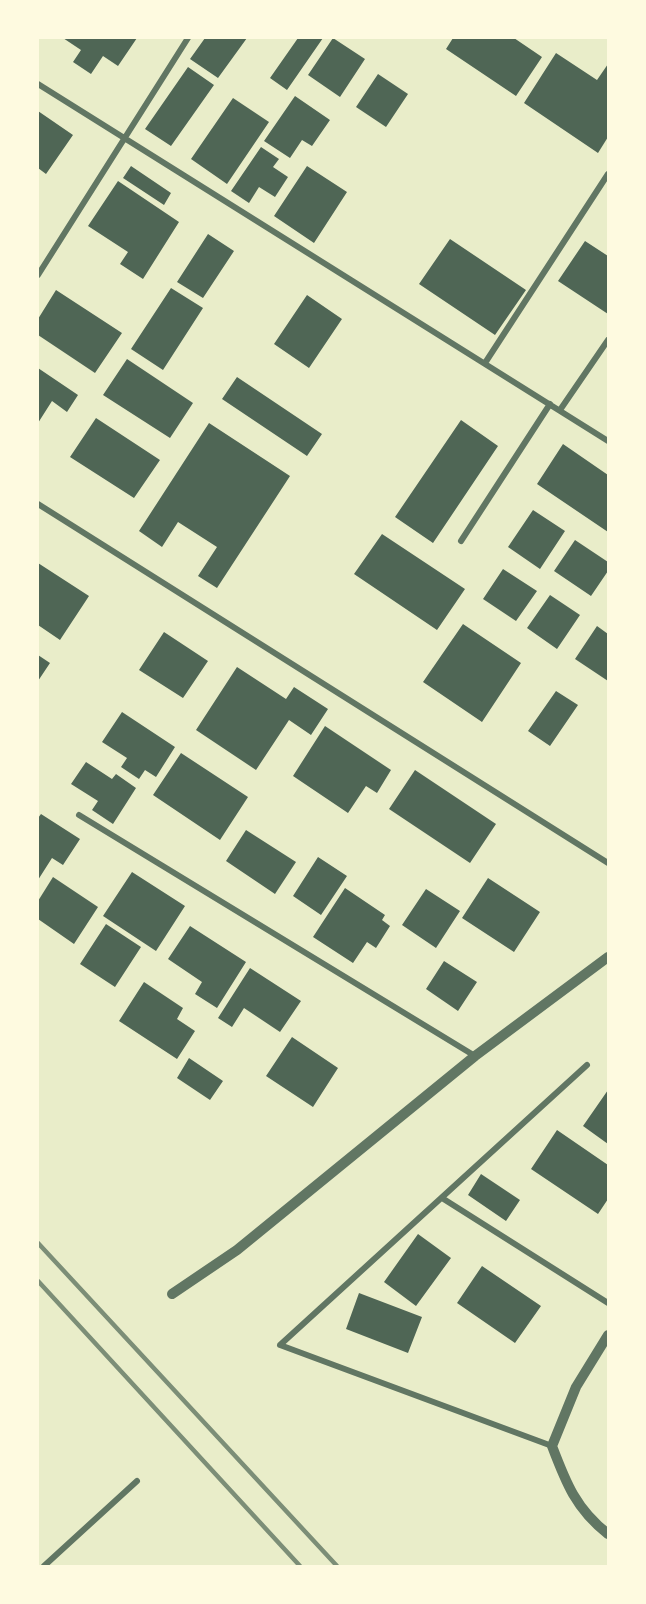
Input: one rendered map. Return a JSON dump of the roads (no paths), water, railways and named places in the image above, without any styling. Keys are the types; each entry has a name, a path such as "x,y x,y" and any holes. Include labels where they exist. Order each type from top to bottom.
{"street":[{"path":"38,275 188,38"},
{"path":"38,84 609,441"},
{"path":"485,363 609,174"},
{"path":"560,411 609,340"},
{"path":"461,541 550,404"},
{"path":"38,504 609,863"},
{"path":"79,815 475,1056"},
{"path":"172,1294 237,1250 475,1056 609,957"},
{"path":"552,1446 280,1346 587,1065"},
{"path":"442,1198 609,1303"},
{"path":"609,1335 576,1387 552,1446 568,1489 593,1522 609,1534"},
{"path":"44,1566 137,1481"}],"railway":[{"path":"38,1243 337,1566"},
{"path":"38,1281 300,1566"}]}
